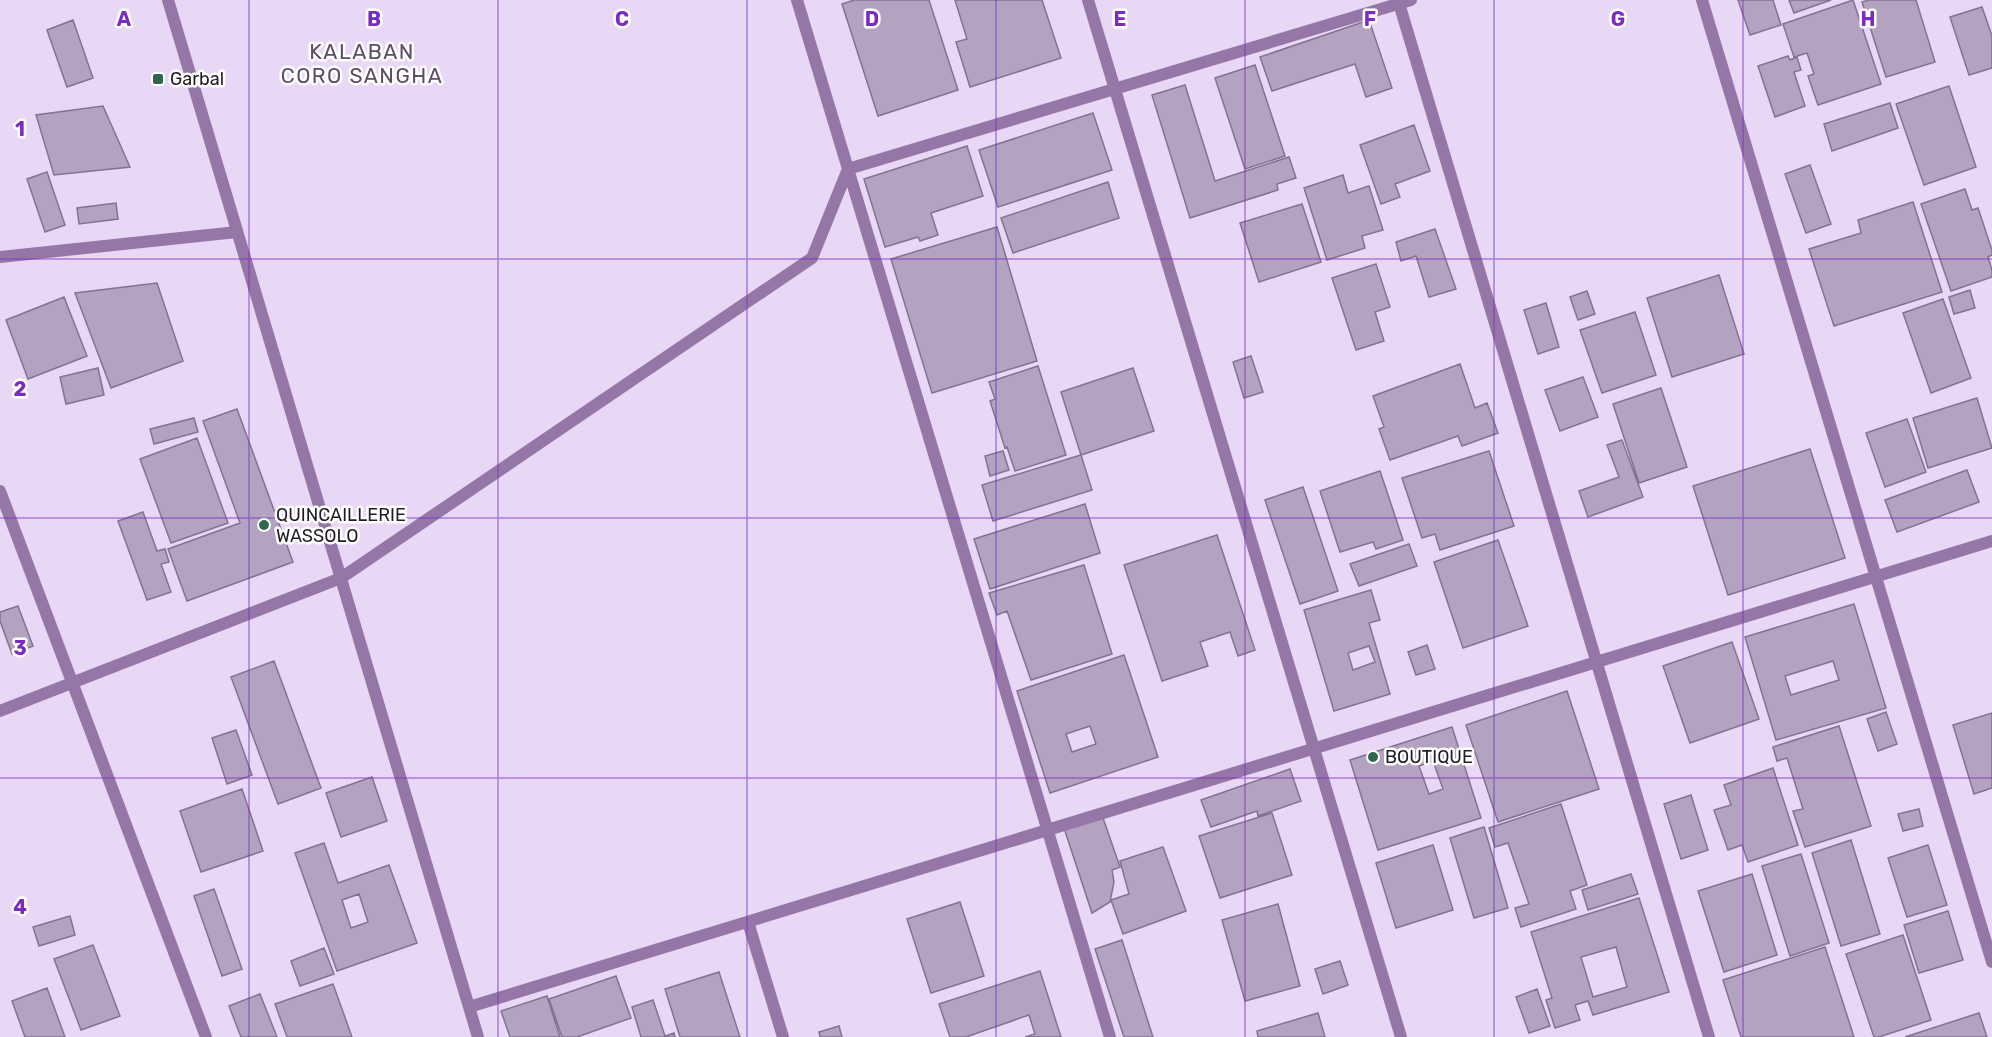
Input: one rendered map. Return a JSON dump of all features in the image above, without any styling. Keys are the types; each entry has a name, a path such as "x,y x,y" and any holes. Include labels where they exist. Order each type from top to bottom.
{"street":[{"path":"168,0 478,1037"},
{"path":"797,0 1110,1037"},
{"path":"1088,0 1401,1037"},
{"path":"1702,0 1992,962"},
{"path":"848,169 1402,1 1709,1037"},
{"path":"0,711 341,579 812,258 848,169"},
{"path":"0,257 237,232"},
{"path":"0,491 206,1037"},
{"path":"469,1007 1992,541"},
{"path":"747,922 783,1037"}],"building":[{"path":"854,0 929,0 958,90 878,116 842,4"},
{"path":"955,0 1042,0 1061,58 970,87 956,42 967,39"},
{"path":"1738,0 1773,0 1781,25 1750,35"},
{"path":"1789,0 1831,0 1794,13"},
{"path":"1853,0 1881,84 1818,105 1808,76 1814,74 1807,53 1794,57 1783,24"},
{"path":"1916,0 1935,62 1886,77 1862,2"},
{"path":"1982,7 1992,36 1992,68 1969,75 1950,17"},
{"path":"73,20 93,78 67,87 47,30"},
{"path":"1369,20 1392,88 1366,97 1355,64 1272,91 1260,57"},
{"path":"1788,56 1790,60 1797,57 1801,70 1794,72 1805,106 1775,117 1758,66"},
{"path":"1255,65 1285,156 1245,169 1215,78"},
{"path":"1185,85 1215,181 1289,157 1296,178 1277,184 1278,190 1190,218 1152,95"},
{"path":"1949,86 1976,167 1924,185 1896,104"},
{"path":"1890,103 1898,128 1832,151 1824,124"},
{"path":"103,106 130,167 54,175 36,115"},
{"path":"1093,113 1112,170 998,207 979,150"},
{"path":"1414,125 1430,171 1395,184 1400,197 1381,204 1360,145"},
{"path":"967,146 983,196 931,213 938,235 920,241 918,237 885,247 864,179"},
{"path":"1810,165 1831,224 1806,233 1785,174"},
{"path":"47,172 65,225 45,232 27,179"},
{"path":"1343,175 1348,193 1369,186 1383,230 1362,236 1365,248 1327,260 1304,188"},
{"path":"1108,182 1119,218 1013,253 1001,218"},
{"path":"1965,189 1972,210 1978,208 1992,250 1992,255 1988,257 1992,277 1951,291 1921,204"},
{"path":"1913,202 1942,292 1834,326 1809,249 1861,233 1858,220"},
{"path":"116,203 118,219 79,224 77,208"},
{"path":"1302,204 1321,262 1259,282 1240,223"},
{"path":"997,227 1037,361 932,393 891,259"},
{"path":"1435,229 1456,289 1429,297 1416,256 1401,261 1396,242"},
{"path":"1376,264 1390,307 1375,312 1384,341 1356,350 1332,278"},
{"path":"1719,275 1744,354 1672,377 1647,298"},
{"path":"157,283 183,361 111,388 75,293"},
{"path":"1970,290 1975,308 1954,314 1949,297"},
{"path":"1587,291 1595,314 1578,320 1570,297"},
{"path":"64,297 87,356 28,379 6,320"},
{"path":"1943,299 1971,378 1931,393 1903,313"},
{"path":"1546,303 1559,347 1538,354 1524,310"},
{"path":"1635,312 1656,375 1602,393 1580,330"},
{"path":"1251,356 1263,392 1244,398 1233,362"},
{"path":"1460,364 1475,408 1487,403 1498,433 1462,446 1458,436 1390,460 1379,429 1384,427 1373,396"},
{"path":"1038,366 1066,455 1015,471 990,401 995,399 989,382"},
{"path":"98,368 104,395 66,404 60,377"},
{"path":"1133,368 1154,431 1081,455 1061,392"},
{"path":"1583,377 1598,417 1560,431 1545,390"},
{"path":"1661,388 1687,467 1639,483 1613,404"},
{"path":"1977,398 1992,448 1928,468 1913,418"},
{"path":"237,409 293,562 187,601 168,549 240,523 203,421"},
{"path":"194,418 198,432 154,444 150,429"},
{"path":"1907,419 1926,472 1885,487 1866,433"},
{"path":"197,438 228,523 171,543 140,459"},
{"path":"1622,440 1643,497 1588,517 1579,491 1619,477 1607,445"},
{"path":"1810,449 1845,558 1728,595 1693,486"},
{"path":"1003,451 1009,470 990,476 985,456"},
{"path":"1489,451 1514,526 1440,550 1435,534 1422,538 1402,478"},
{"path":"1081,455 1092,490 993,521 982,485"},
{"path":"1967,470 1979,502 1897,532 1885,500"},
{"path":"1380,471 1403,540 1376,549 1373,542 1340,552 1320,491"},
{"path":"1303,487 1338,591 1300,604 1265,500"},
{"path":"1085,504 1100,553 990,589 974,539"},
{"path":"143,512 157,551 165,549 169,562 161,564 171,592 147,600 118,521"},
{"path":"1217,535 1255,650 1238,656 1230,632 1200,642 1208,666 1162,681 1124,565"},
{"path":"1498,540 1528,626 1463,648 1434,562"},
{"path":"1409,544 1417,566 1359,586 1350,564"},
{"path":"1084,565 1112,654 1031,680 1007,611 997,615 989,593"},
{"path":"1371,590 1380,620 1369,623 1390,694 1334,711 1304,610","holes":["1369,646 1375,662 1353,670 1348,653"]},
{"path":"1854,604 1886,708 1776,740 1745,637","holes":["1833,661 1839,680 1791,695 1785,676"]},
{"path":"18,606 33,646 12,654 0,621 0,612"},
{"path":"1732,642 1759,719 1690,743 1663,666"},
{"path":"1427,645 1435,669 1416,675 1408,652"},
{"path":"1124,655 1158,757 1050,793 1017,691","holes":["1090,726 1096,744 1072,752 1066,734"]},
{"path":"274,661 321,788 278,804 231,677"},
{"path":"1567,691 1599,789 1498,822 1466,725"},
{"path":"1886,712 1897,744 1878,751 1867,719"},
{"path":"1992,713 1992,788 1974,794 1953,725"},
{"path":"1839,726 1871,826 1805,847 1793,811 1803,809 1787,758 1777,761 1773,747"},
{"path":"1452,727 1481,818 1378,850 1350,760","holes":["1433,761 1443,789 1429,794 1419,766"]},
{"path":"236,730 252,775 227,784 212,738"},
{"path":"1773,768 1798,845 1748,862 1742,845 1728,850 1714,810 1731,805 1724,785"},
{"path":"1290,769 1301,801 1258,816 1257,811 1211,827 1201,800"},
{"path":"372,777 387,821 341,837 326,793"},
{"path":"242,789 263,851 201,872 180,811"},
{"path":"1691,795 1708,850 1681,859 1664,804"},
{"path":"1561,804 1587,885 1570,891 1576,909 1521,927 1515,908 1529,904 1508,843 1495,847 1489,828"},
{"path":"1919,809 1923,826 1903,831 1898,814"},
{"path":"1272,813 1292,875 1220,898 1199,836"},
{"path":"1102,815 1120,867 1112,870 1114,882 1110,902 1092,913 1064,828"},
{"path":"1484,827 1508,908 1474,918 1450,838"},
{"path":"1851,840 1880,934 1841,946 1812,853"},
{"path":"324,843 338,883 389,865 417,943 337,971 295,853","holes":["359,894 368,922 351,928 342,900"]},
{"path":"1433,845 1453,910 1396,928 1376,863"},
{"path":"1928,845 1947,905 1907,917 1888,858"},
{"path":"1163,847 1186,911 1123,934 1111,900 1129,894 1120,861"},
{"path":"1801,854 1829,943 1790,956 1762,866"},
{"path":"1631,874 1638,894 1588,910 1582,890"},
{"path":"1752,874 1777,955 1724,972 1698,891"},
{"path":"214,889 242,969 222,976 194,896"},
{"path":"1639,898 1669,992 1593,1015 1588,1001 1575,1005 1580,1020 1555,1028 1546,1000 1552,998 1531,932","holes":["1616,947 1627,987 1593,997 1581,957"]},
{"path":"960,902 984,976 931,993 907,919"},
{"path":"1278,904 1300,986 1245,1001 1222,920"},
{"path":"1948,911 1963,960 1919,973 1904,925"},
{"path":"70,916 75,935 39,946 33,927"},
{"path":"1903,935 1931,1020 1874,1037 1846,954"},
{"path":"1122,940 1153,1037 1124,1037 1095,949"},
{"path":"93,945 120,1016 81,1030 54,959"},
{"path":"1825,947 1854,1037 1741,1037 1723,980"},
{"path":"324,948 334,974 300,986 291,961"},
{"path":"1340,961 1348,985 1323,994 1315,969"},
{"path":"1040,971 1061,1037 1025,1037 1035,1034 1029,1015 966,1037 950,1037 939,1004"},
{"path":"719,972 740,1037 680,1037 665,989"},
{"path":"616,976 631,1018 577,1037 562,1037 549,999"},
{"path":"333,984 352,1037 287,1037 275,1004"},
{"path":"47,988 65,1037 25,1037 12,1001"},
{"path":"1537,989 1550,1026 1529,1033 1516,997"},
{"path":"260,994 277,1037 241,1037 229,1006"},
{"path":"547,996 560,1037 510,1037 501,1011"},
{"path":"653,1000 665,1036 674,1033 675,1037 641,1037 632,1007"},
{"path":"1318,1013 1325,1037 1258,1037 1257,1031"},
{"path":"1979,1013 1987,1037 1905,1037"},
{"path":"839,1026 842,1037 820,1037 819,1032"}],"place":[{"name":"Garbal","path":"158,79"},
{"name":"QUINCAILLERIE WASSOLO","path":"264,525"},
{"name":"BOUTIQUE","path":"1373,757"}],"district":[{"name":"KALABAN CORO SANGHA","path":"362,63"}]}
